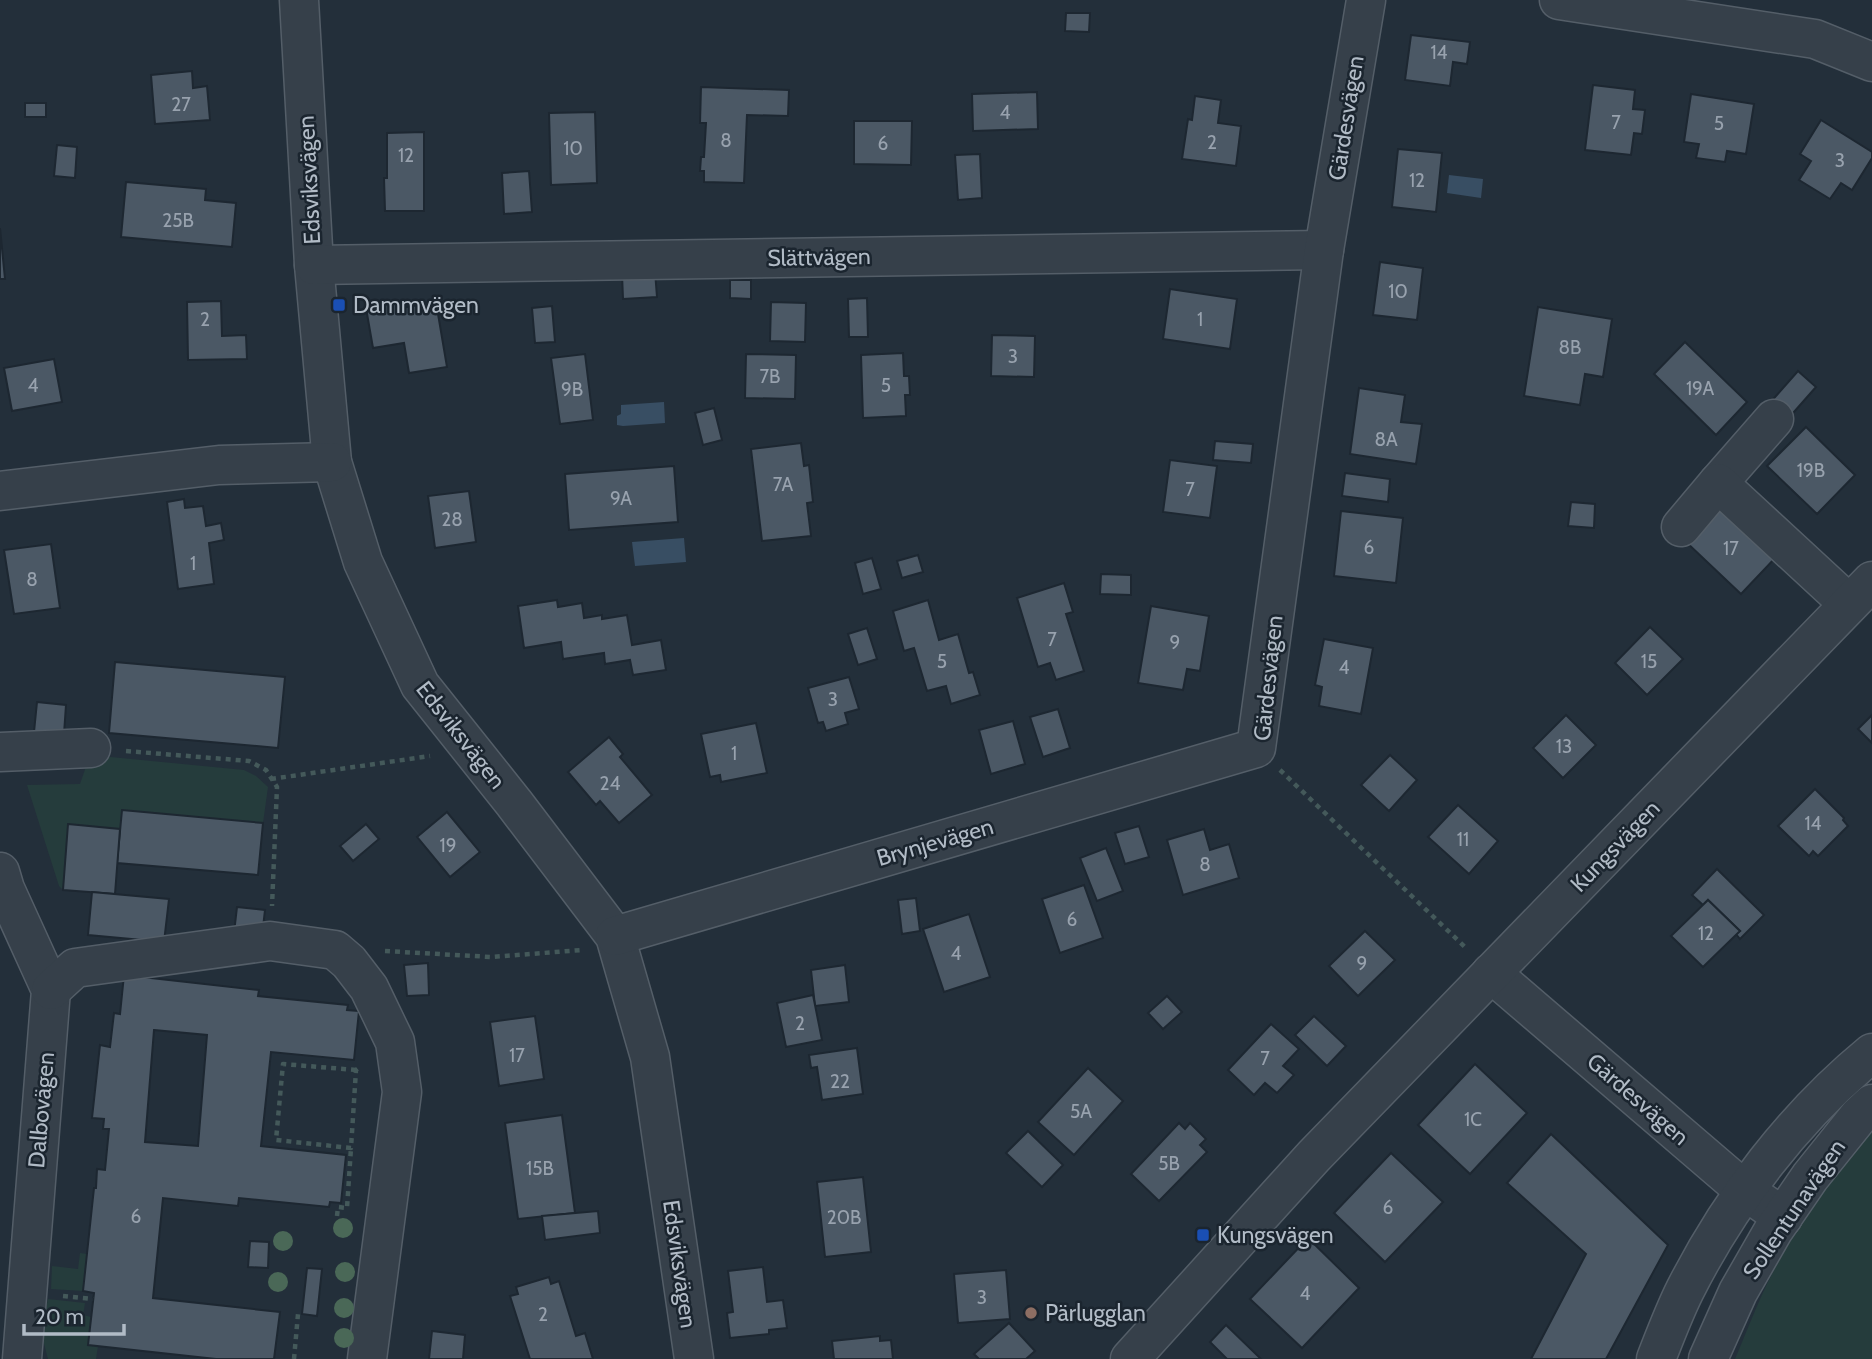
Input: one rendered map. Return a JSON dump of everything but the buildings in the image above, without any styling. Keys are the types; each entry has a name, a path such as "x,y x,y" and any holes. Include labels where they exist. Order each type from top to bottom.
{"street":[{"name":"Edsviksvägen","path":"299,0 314,265 331,462 363,562 420,685 514,803 601,943 650,1057 694,1359"},
{"name":"Gärdesvägen","path":"1256,748 1324,250 1366,0"},
{"path":"1559,0 1815,38 1872,62"},
{"name":"Slättvägen","path":"314,265 1324,250"},
{"path":"1681,527 1774,419"},
{"path":"0,491 219,465 331,462"},
{"path":"1718,483 1861,593"},
{"name":"Kungsvägen","path":"1130,1359 1314,1156 1861,593"},
{"path":"0,752 91,748"},
{"name":"Brynjevägen","path":"601,943 1256,748"},
{"name":"Dalbovägen","path":"0,872 5,889 51,990 22,1359"},
{"path":"51,990 75,968 270,942 335,950 349,962 369,988 395,1042 402,1091 367,1359"},
{"name":"Gärdesvägen","path":"1491,973 1744,1190 1783,1217"},
{"name":"Sollentunavägen","path":"1656,1359 1684,1292 1744,1190 1816,1103 1872,1053"},
{"name":"Sollentunavägen","path":"1708,1359 1738,1292 1783,1217 1810,1177 1859,1116 1872,1104"}],"path":[{"path":"91,748 249,761 266,770 276,787 270,942"},
{"name":"Gärdesvägen","path":"1256,748 1491,973"},
{"path":"271,779 439,754"},
{"path":"349,962 362,949 491,957 601,943"},
{"path":"337,1216 338,1207 346,1208 351,1148 356,1070 283,1064 276,1140 351,1148"},
{"path":"294,1359 298,1314"}],"green space":[{"path":"90,755 244,770 268,787 263,823 122,810 120,829 68,825 63,890 59,886 27,785 80,784"},
{"path":"1872,1132 1872,1359 1735,1359 1767,1284 1793,1236 1829,1181"},
{"path":"80,1253 87,1254 83,1291 51,1289 52,1266 78,1269"},
{"path":"48,1299 85,1303 83,1315 91,1317 89,1345 98,1346 96,1359 48,1359 41,1332"}],"water":[{"path":"1449,175 1483,179 1481,198 1447,193"},
{"path":"664,402 665,423 617,425 621,405"},
{"path":"684,538 686,562 635,566 632,542"}],"place":[{"name":"Dammvägen","path":"339,305"},
{"name":"Kungsvägen","path":"1203,1235"},
{"name":"Pärlugglan","path":"1031,1313"}]}
